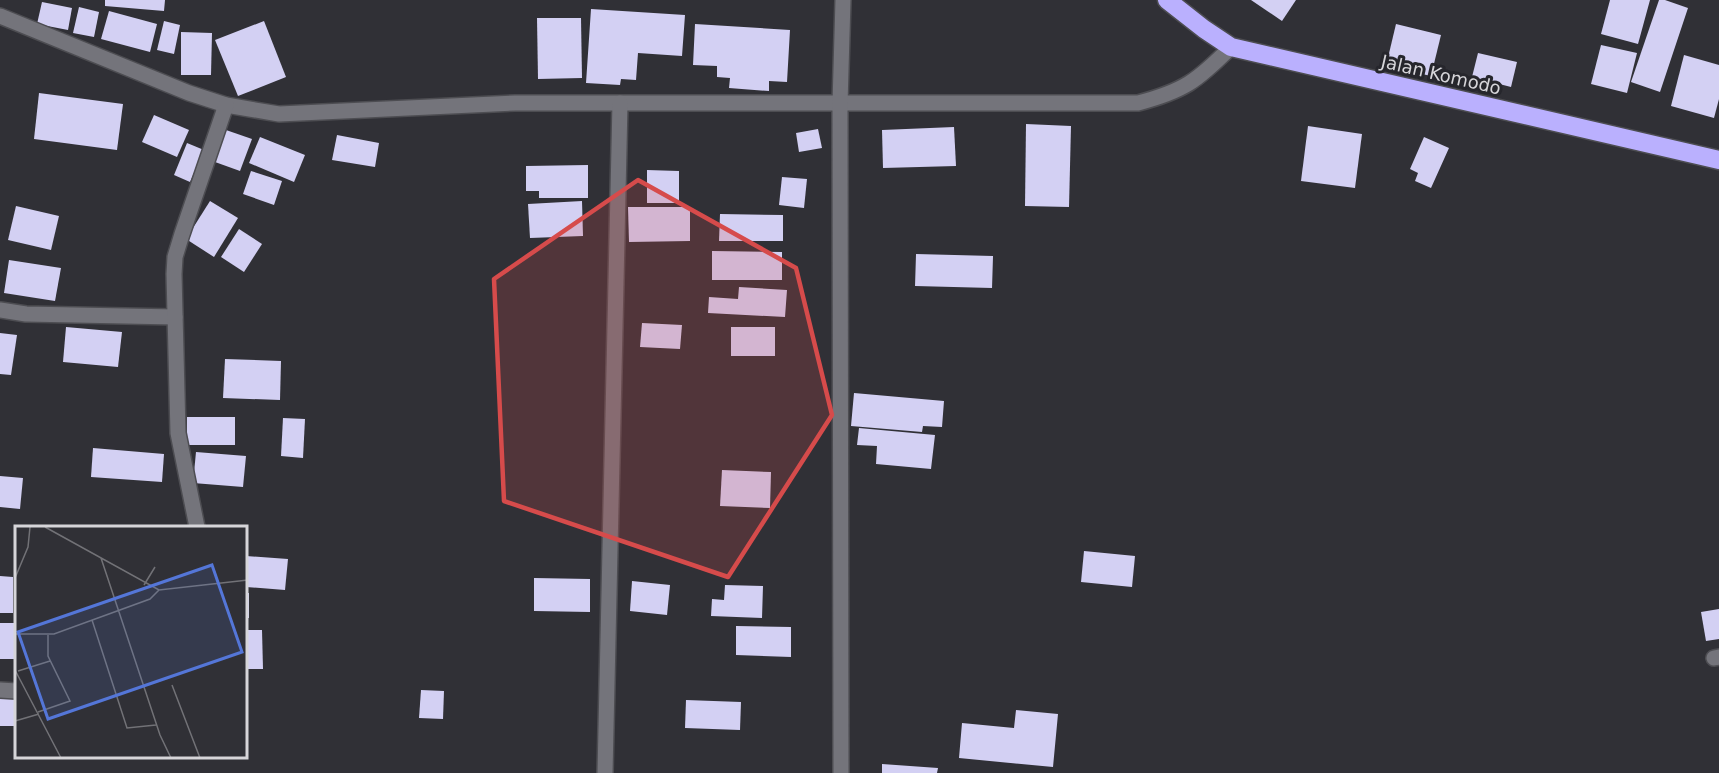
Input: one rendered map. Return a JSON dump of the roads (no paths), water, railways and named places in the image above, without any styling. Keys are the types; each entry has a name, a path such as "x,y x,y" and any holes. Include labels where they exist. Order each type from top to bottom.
{"highway":[{"name":"Jalan Komodo","path":"1167,0 1204,30 1231,47 1719,160"}],"street":[{"path":"841,773 840,104 843,0"},
{"path":"0,16 189,93 226,105 279,114 515,103 1138,103 1181,89 1203,75 1231,47"},
{"path":"605,773 620,103"},
{"path":"197,526 178,433 175,257 226,105"},
{"path":"0,310 26,314 175,317"},
{"path":"0,690 15,691"}]}
